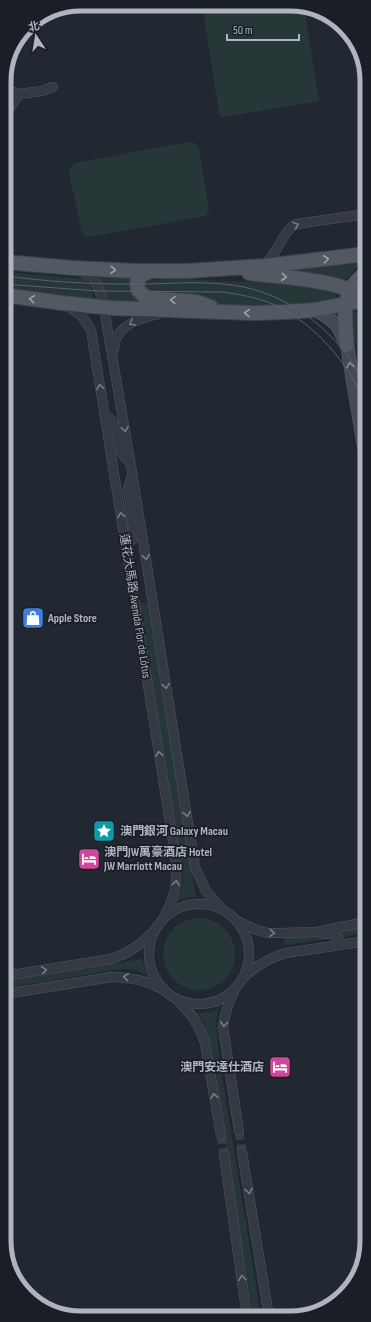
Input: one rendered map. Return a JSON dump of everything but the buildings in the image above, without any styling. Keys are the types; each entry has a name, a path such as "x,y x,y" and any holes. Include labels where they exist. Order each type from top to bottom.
{"main road":[{"path":"11,263 74,268 153,271 217,270 360,255"},
{"path":"217,270 302,279 328,284 360,295"},
{"path":"153,271 141,275 137,282 138,290 146,298 197,302 224,313"},
{"path":"360,278 350,290 346,304 344,322 360,423"},
{"path":"11,297 104,308 224,313 314,310 360,301"},
{"path":"314,310 327,317 337,325 347,345"}],"street":[{"path":"11,91 19,94 42,91 53,87"},
{"path":"11,106 19,94"},
{"path":"264,266 277,249 286,231 290,227 296,224 360,215"},
{"name":"蓮花大馬路 Avenida Flor de Lótus","path":"74,268 94,279 101,293 132,470 195,867 199,879 206,891 222,910"},
{"name":"蓮花大馬路 Avenida Flor de Lótus","path":"62,303 81,315 90,330 105,415 177,869 177,882 174,895 170,907 163,919"},
{"path":"113,358 114,343 117,335 122,330 139,319 169,311"},
{"path":"105,415 113,421 121,451 132,470 128,488 134,534 133,539 126,546"},
{"path":"11,975 111,959 124,955 135,949 146,940 163,919 176,910 191,905 207,905 222,910 241,926 248,942 250,959 245,976 230,1000 225,1012 223,1027 239,1131"},
{"path":"236,921 268,933 316,932 360,923"},
{"path":"155,930 149,948 149,961 153,974 163,990"},
{"path":"316,932 320,934 334,934 341,944"},
{"path":"245,976 273,956 360,942"},
{"path":"11,993 112,976 139,979 151,983 163,990 186,1008 201,1030 205,1043 221,1135"},
{"path":"176,999 186,1003 198,1005 209,1004 229,995 237,988"},
{"path":"242,1152 268,1311"},
{"path":"224,1155 247,1311"}],"shaded area":[{"path":"203,11 305,12 319,101 220,118"},
{"path":"188,142 195,143 199,148 209,209 206,216 89,237 86,237 82,233 69,173 72,165 75,163"},
{"path":"360,261 360,264 344,282 292,271 329,264"},
{"path":"11,273 86,279 90,285 94,299 60,296 11,288"},
{"path":"97,277 132,278 131,287 134,296 143,304 109,301"},
{"path":"172,278 236,282 282,282 334,291 336,298 303,306 225,307 206,300 147,294 144,286 147,281"},
{"path":"355,312 360,314 360,367 353,327 353,315"},
{"path":"147,602 196,897 189,897 176,901 182,887 183,872 140,603"},
{"path":"192,918 206,918 213,920 225,928 233,940 235,954 233,968 225,980 213,988 206,990 192,990 185,988 173,980 165,968 163,961 163,947 165,940 173,928 185,920"},
{"path":"360,926 360,934 285,945 283,936"},
{"path":"142,959 147,975 134,970 122,969 11,987 11,980"},
{"path":"219,1009 216,1020 218,1051 260,1311 252,1311 209,1040 202,1021 195,1013 209,1012"}],"tunnel":[{"path":"239,1131 242,1152"},
{"path":"221,1135 224,1155"}],"tram line":[{"path":"11,277 49,281 93,283 218,284 253,289 294,307 312,320 344,351 360,376"},
{"path":"11,285 97,291 223,292 268,302 300,320 315,332 340,360 360,392"}],"place":[{"name":"Apple Store","path":"33,618"},
{"name":"澳門銀河 Galaxy Macau","path":"104,831"},
{"name":"澳門JW萬豪酒店 Hotel JW Marriott Macau","path":"89,859"},
{"name":"澳門安達仕酒店","path":"280,1067"}]}
